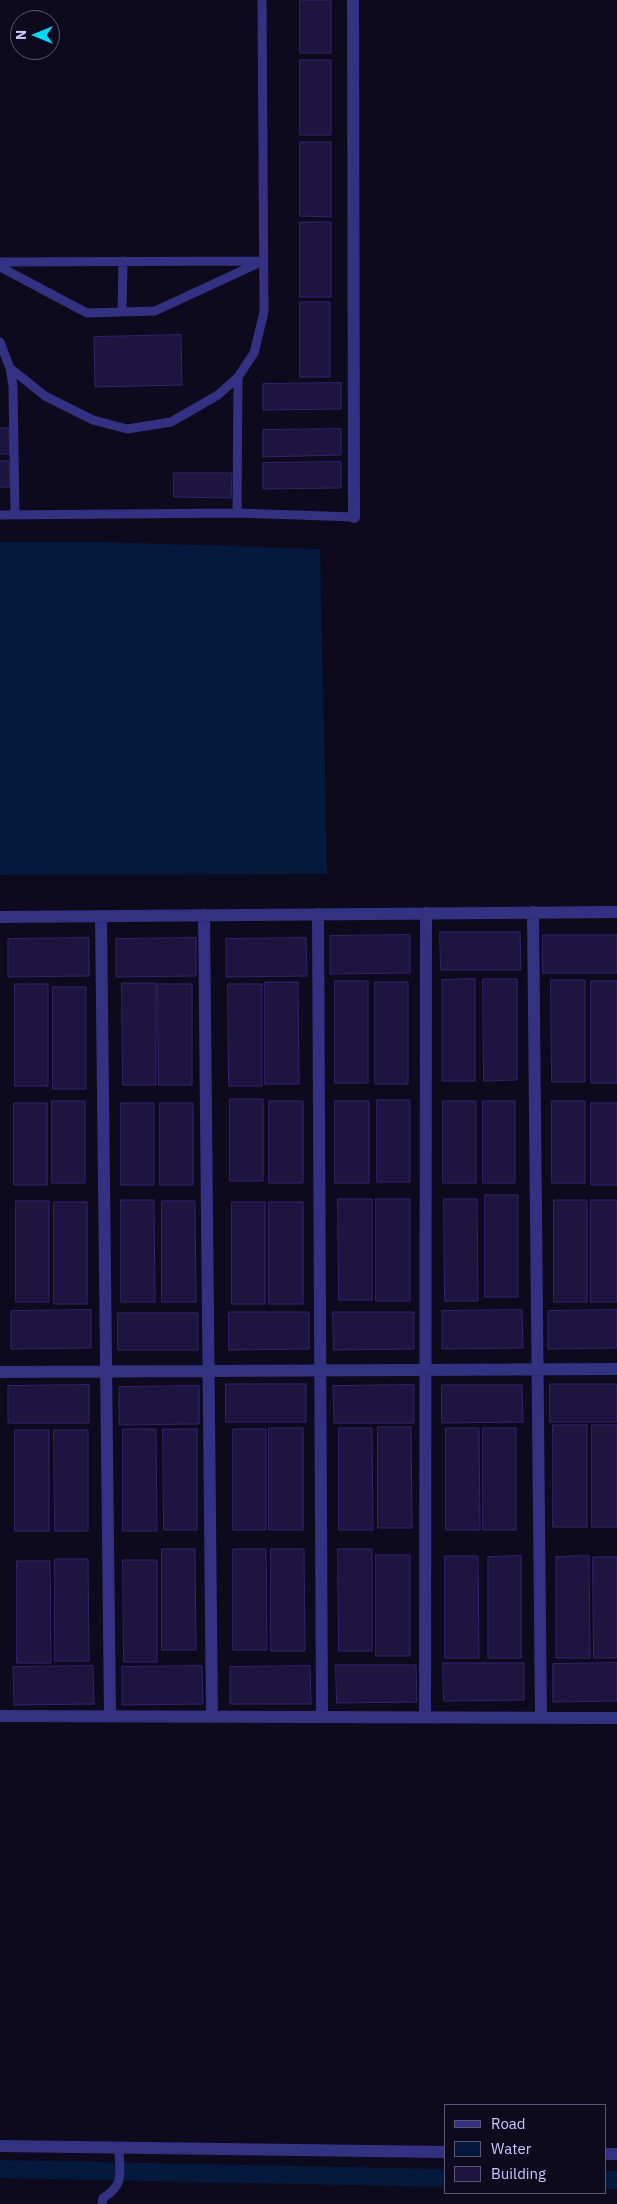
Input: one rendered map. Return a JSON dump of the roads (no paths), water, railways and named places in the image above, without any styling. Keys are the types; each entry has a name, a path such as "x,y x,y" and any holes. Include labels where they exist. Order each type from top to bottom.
{"street":[{"path":"353,0 354,517"},
{"path":"533,912 541,1718"},
{"path":"0,917 617,912"},
{"path":"424,1717 426,913"},
{"path":"318,914 322,1717"},
{"path":"204,915 212,1717"},
{"path":"101,916 110,1716"},
{"path":"0,1372 617,1369"},
{"path":"0,1716 617,1718"},
{"path":"0,2146 444,2152"}],"lane":[{"path":"10,368 45,396 94,420 127,429 171,422 218,395 238,378 254,353 264,312 262,0"},
{"path":"122,312 123,261"},
{"path":"0,262 263,261"},
{"path":"0,267 86,313 155,311 263,261"},
{"path":"0,342 10,368 13,386 15,514"},
{"path":"237,513 238,378"},
{"path":"0,514 237,513 354,517"},
{"path":"102,2204 103,2198 115,2190 119,2177 119,2148"}],"water":[{"path":"0,542 102,542 320,549 327,874 0,875"}],"waterway":[{"path":"0,2169 444,2178"},
{"path":"607,2180 617,2180"}]}
